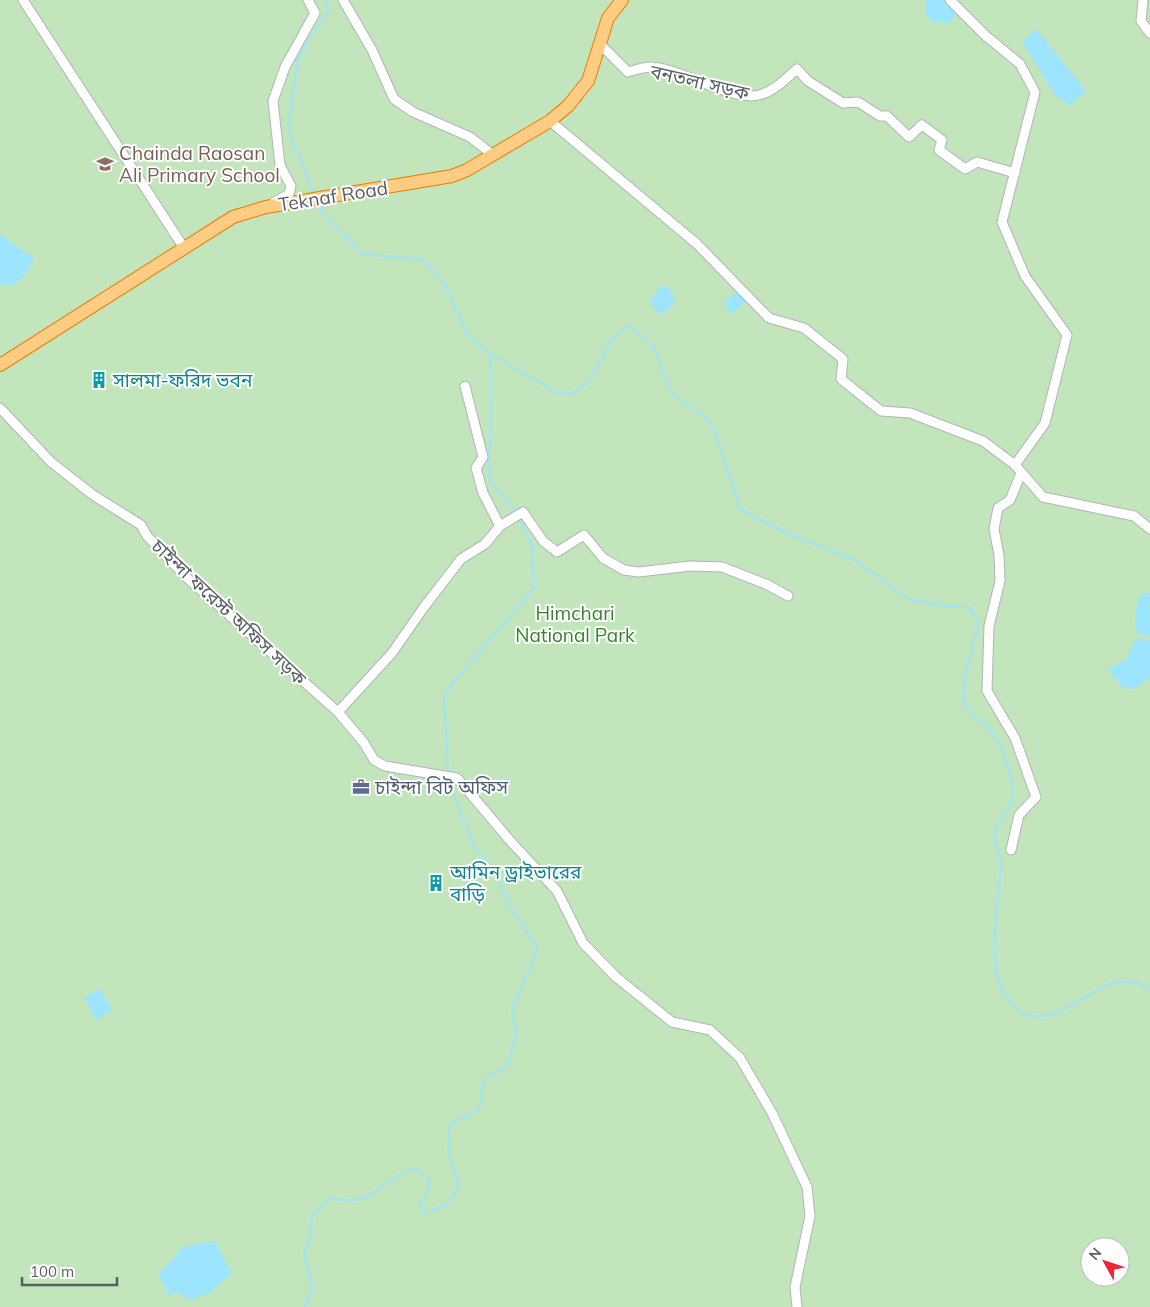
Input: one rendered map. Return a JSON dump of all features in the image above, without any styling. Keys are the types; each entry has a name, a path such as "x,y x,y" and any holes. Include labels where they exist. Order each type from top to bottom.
{"highway":[{"name":"Teknaf Road","path":"0,365 233,217 266,207 452,176 493,155 550,121 568,106 588,81 608,18 622,0"}],"street":[{"path":"23,0 184,248"},
{"path":"266,207 289,194 290,186 280,165 273,101 285,67 315,12 308,0"},
{"path":"343,0 372,50 394,99 413,112 470,137 493,155"},
{"path":"950,0 986,36 1020,64 1035,92 1002,222 1025,276 1067,335 1044,423 1015,465"},
{"path":"1142,0 1140,21 1150,33"},
{"name":"বনতলা সড়ক","path":"601,45 628,72 651,67 676,72 710,86 758,96 776,88 797,69 808,81 843,103 858,102 880,116 886,116 909,137 922,125 942,140 939,150 965,169 977,162 1015,173"},
{"path":"550,121 697,244 769,318 804,328 842,359 841,379 880,411 910,413 984,441 1015,465 1020,473 1043,496 1134,516 1150,529"},
{"path":"465,386 483,457 476,468 483,493 504,524"},
{"name":"চাইন্দা ফরেস্ট অফিস সড়ক","path":"0,408 51,462 93,495 140,525 147,536 186,577 338,712 364,743 374,760 385,766 457,778 513,844 557,891 583,943 616,977 672,1022 710,1030 740,1058 772,1113 807,1187 810,1216 795,1287 797,1307"},
{"path":"1011,850 1019,815 1036,798 1015,738 986,691 989,626 1000,581 999,555 994,529 998,508 1010,500 1020,473"},
{"path":"338,712 392,653 424,607 461,560 485,544 504,524 523,512 543,541 557,552 584,535 603,558 624,570 639,572 690,566 722,568 768,585 788,596"}],"green space":[{"name":"Himchari National Park","path":"0,0 1150,0 1150,1307 0,1307"}],"water":[{"path":"925,0 946,0 959,13 946,25 940,21 934,24 926,14"},
{"path":"1036,29 1086,91 1070,106 1056,96 1022,42"},
{"path":"0,234 32,257 34,262 20,280 6,286 0,284"},
{"path":"663,284 674,294 673,304 661,315 649,303"},
{"path":"737,291 748,301 730,314 724,303"},
{"path":"1150,593 1150,637 1137,633 1135,618 1137,603 1141,594"},
{"path":"1136,638 1150,641 1150,677 1135,689 1123,688 1108,669 1126,660"},
{"path":"99,989 113,1010 96,1020 84,998"},
{"path":"215,1241 232,1273 211,1292 188,1301 186,1295 181,1297 177,1292 169,1296 158,1274 177,1255 178,1250 199,1243"}],"waterway":[{"path":"314,194 288,129 298,60 311,36 330,10 325,0"},
{"path":"318,203 324,215 363,254 423,260 443,281 468,336 490,354 559,394 573,393 588,383 614,337 630,326 654,347 672,394 709,420 724,458 740,509 785,532 855,560 908,599 938,605 970,608 979,624 966,675 963,695 964,702 971,713 987,726 997,741 1006,761 1013,792 1011,804 998,823 995,832 1001,866 994,940 995,960 998,978 1005,994 1015,1007 1023,1013 1041,1016 1057,1012 1102,988 1118,982 1133,982 1150,989"},
{"path":"490,354 491,430 488,467 491,482 516,512"},
{"path":"448,773 444,697 452,684 534,588 532,546 519,519"},
{"path":"305,1307 313,1289 304,1253 311,1236 312,1214 330,1198 346,1200 368,1196 393,1178 414,1168 430,1179 428,1189 420,1206 425,1212 446,1204 459,1185 448,1150 450,1124 479,1110 484,1079 508,1065 516,1038 512,1010 538,949 508,902 496,874 474,846 448,780"}],"place":[{"name":"Chainda Raosan Ali Primary School","path":"105,164"},
{"name":"সালমা-ফরিদ ভবন","path":"99,380"},
{"name":"চাইন্দা বিট অফিস","path":"361,787"},
{"name":"আমিন ড্রাইভারের বাড়ি","path":"436,883"}]}
